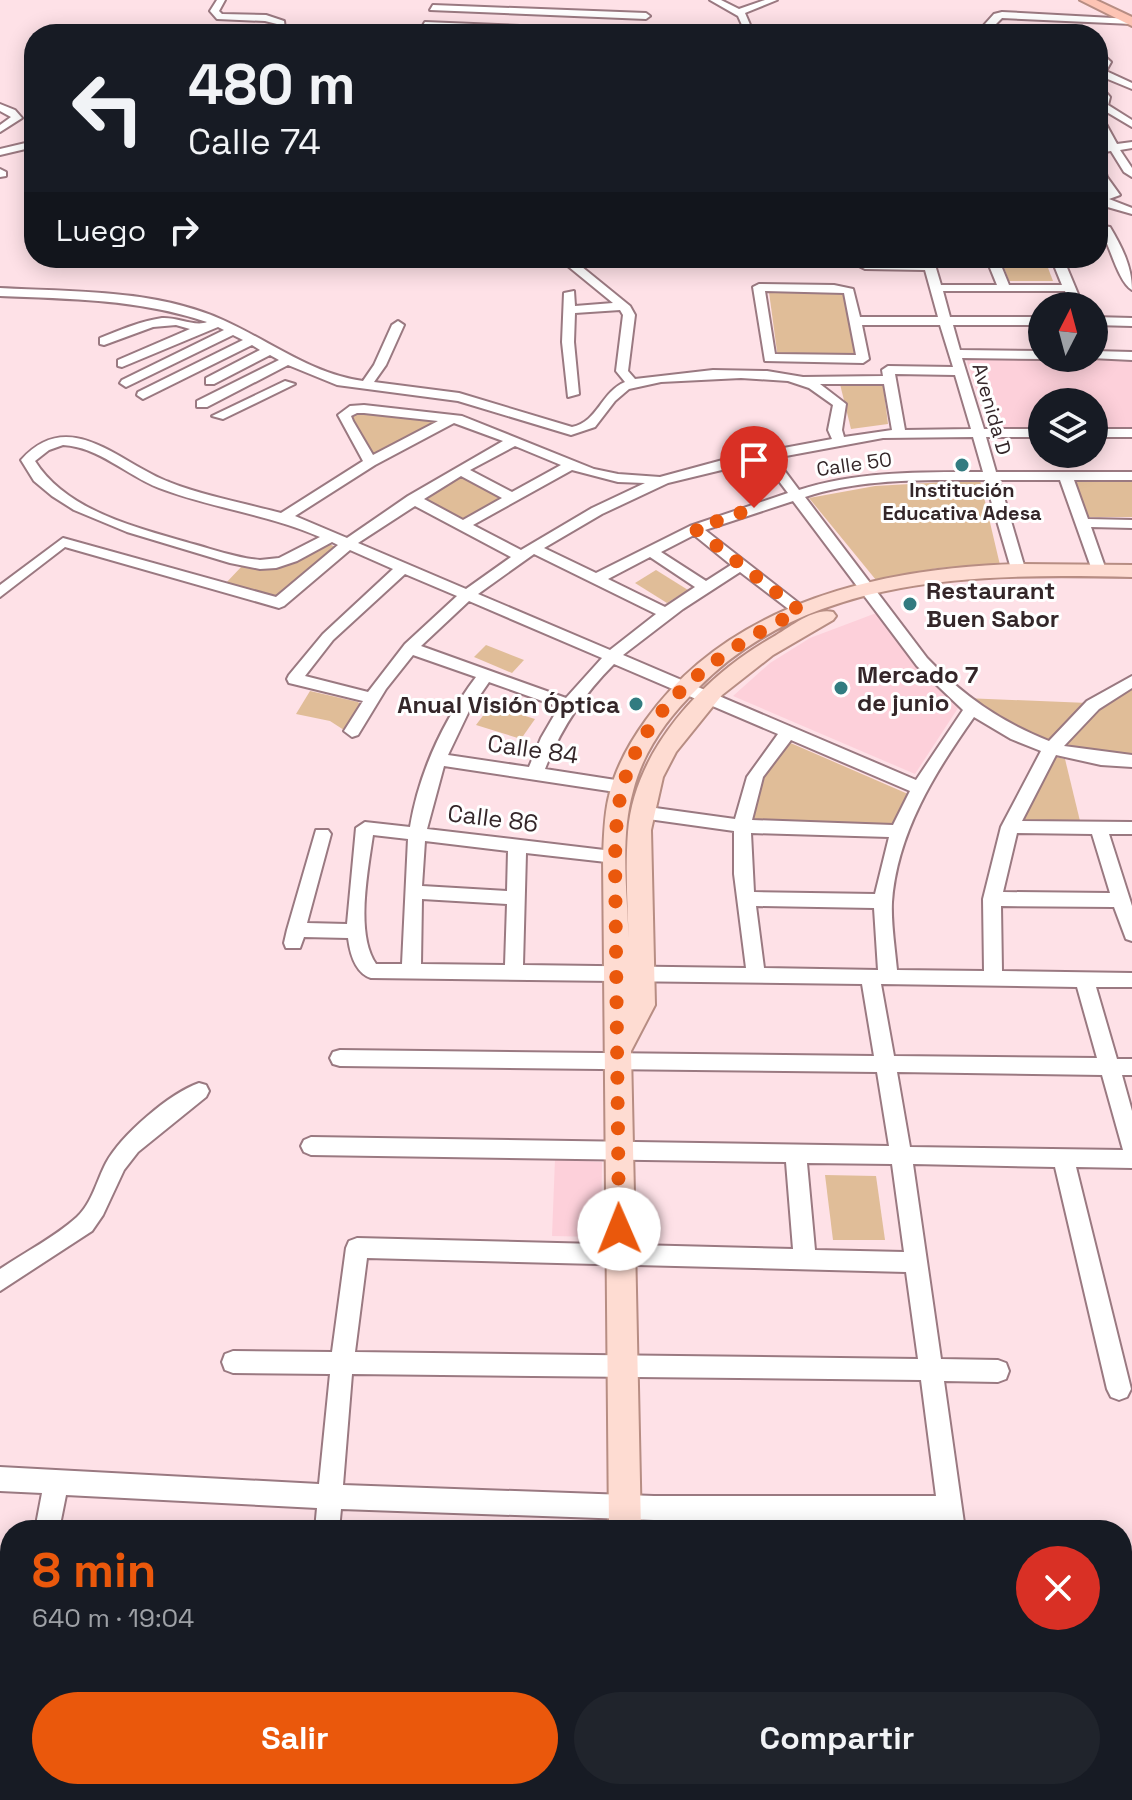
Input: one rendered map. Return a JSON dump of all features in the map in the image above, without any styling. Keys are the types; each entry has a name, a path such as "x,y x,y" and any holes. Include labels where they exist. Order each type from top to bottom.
{"highway":[{"path":"1086,0 1132,20"},
{"path":"1095,0 1132,20"}],"main road":[{"path":"625,1518 617,1151 615,857 622,787 652,727 685,687 732,648 800,611 935,575 1132,571"},
{"path":"617,1057 642,1005 641,812 652,777 667,748 708,697 766,650 873,593 973,584 1132,584"}],"street":[{"path":"221,0 214,11 220,17 266,18 281,24"},
{"path":"714,0 739,12 745,24"},
{"path":"739,12 773,0"},
{"path":"581,24 589,1"},
{"path":"427,24 435,4 584,13 647,12 644,24"},
{"path":"991,24 997,16 1009,15 1132,20"},
{"path":"995,20 1017,21 1020,24"},
{"path":"1108,76 1132,86"},
{"path":"1108,89 1132,86"},
{"path":"0,107 17,118 0,129"},
{"path":"1108,109 1132,124"},
{"path":"1108,120 1132,114"},
{"path":"1108,135 1117,148 1122,164 1132,174"},
{"path":"1108,149 1132,145"},
{"path":"0,152 24,146"},
{"path":"1108,176 1132,174"},
{"path":"1108,187 1115,195"},
{"path":"1108,195 1132,203"},
{"path":"1108,204 1129,218"},
{"path":"1108,217 1129,218"},
{"path":"1108,233 1132,287"},
{"path":"1108,242 1113,242"},
{"path":"576,268 624,306 630,324 622,371 632,383"},
{"name":"Avenida D","path":"930,268 1019,572"},
{"path":"996,268 1004,287"},
{"path":"1061,268 1071,292"},
{"path":"759,287 845,289 849,291 855,321 863,359 772,360 767,356 759,287"},
{"path":"936,288 1069,288"},
{"path":"0,292 126,298 174,307 218,322 288,360 337,381 459,397 571,431 585,429 597,421 615,391 632,383 700,375 892,380"},
{"path":"570,293 568,342 573,394"},
{"path":"571,310 624,306"},
{"path":"104,341 163,320 183,322 200,329"},
{"path":"855,321 1028,321"},
{"path":"1108,321 1132,322"},
{"path":"122,363 218,322"},
{"path":"366,385 380,365 398,325"},
{"path":"126,383 233,330"},
{"path":"143,395 251,341"},
{"path":"210,381 269,350"},
{"path":"1108,353 1132,356"},
{"path":"956,354 1028,355"},
{"path":"202,404 288,360"},
{"path":"899,432 888,370 961,371"},
{"path":"218,416 289,384 265,371"},
{"path":"802,380 828,393 840,404 835,430 839,441"},
{"path":"370,462 346,421 344,415 347,412 364,409 452,419 571,465 611,477 663,480"},
{"path":"284,517 370,462 452,419"},
{"path":"352,731 371,698 410,648 468,594 527,552 597,511 663,480 766,455 899,432 1028,433"},
{"path":"1108,434 1131,436"},
{"path":"329,538 276,564 243,562 96,516 44,482 29,464 30,456 62,441 84,442 163,485 284,517 919,788"},
{"path":"0,592 63,542 279,603 347,545 413,499 514,441"},
{"path":"766,455 873,593 927,669 972,709 1050,750 1099,760 1132,761"},
{"path":"463,525 571,465"},
{"path":"460,470 511,497"},
{"path":"1065,475 1099,570"},
{"name":"Calle 50","path":"599,578 695,529 795,493 853,481 920,476 1132,476"},
{"path":"413,499 463,525 599,578 665,613"},
{"path":"1082,523 1132,524"},
{"path":"695,529 800,611"},
{"path":"649,550 705,587"},
{"path":"220,585 243,562"},
{"path":"535,774 549,735 569,705 613,656 665,613 741,565"},
{"path":"371,698 295,679 328,637 404,567"},
{"path":"410,648 569,705"},
{"path":"411,971 417,832 438,759 461,708 485,676"},
{"path":"993,980 992,899 1010,827 1050,750 1093,705 1132,681"},
{"path":"0,1479 330,1497 625,1518 951,1519 901,1155 885,1064 879,975 883,901 898,831 919,788 972,709"},
{"path":"756,975 742,826 744,805 756,773 789,732"},
{"name":"Calle 84","path":"438,759 622,787"},
{"path":"641,812 742,826 898,831"},
{"path":"1010,827 1132,828"},
{"path":"1098,827 1132,934"},
{"name":"Calle 86","path":"356,931 365,828 615,857"},
{"path":"322,834 294,936 356,931 365,966 371,971 1132,980"},
{"path":"514,972 517,844"},
{"path":"414,892 515,898"},
{"path":"748,899 883,901"},
{"path":"992,899 1121,900"},
{"path":"1085,981 1132,1147"},
{"path":"340,1058 617,1057 1132,1067"},
{"path":"0,1281 84,1224 95,1213 105,1183 122,1155 150,1126 199,1091"},
{"path":"311,1146 1132,1159"},
{"path":"796,1153 805,1259"},
{"path":"1063,1158 1119,1389"},
{"path":"328,1520 342,1363 357,1248 916,1262"},
{"path":"233,1362 998,1371"},
{"path":"49,1520 57,1481"}],"shaded area":[{"path":"1004,268 1048,268 1053,281 1009,281"},
{"path":"769,292 844,294 857,360 778,359"},
{"path":"969,358 1028,358 1028,372 1108,372 1108,359 1132,359 1132,428 1108,428 1108,388 1028,388 1028,427 989,427 967,362"},
{"path":"840,384 883,384 888,424 851,429"},
{"path":"359,412 441,421 373,456 350,416"},
{"path":"461,474 504,497 464,520 420,498"},
{"path":"1074,479 1132,480 1132,517 1088,517"},
{"path":"980,480 1000,565 938,568 876,580 809,498 875,486"},
{"path":"328,543 335,547 274,597 225,584 243,565 276,569"},
{"path":"656,570 688,590 667,603 635,583"},
{"name":"Mercado 7 de junio","path":"879,612 930,680 960,705 915,774 733,696 770,663 810,638"},
{"path":"486,645 524,660 512,673 474,657"},
{"path":"1132,685 1132,756 1060,748 1085,721"},
{"path":"310,691 358,702 362,707 347,732 330,721 296,714"},
{"path":"964,698 1088,703 1045,743"},
{"path":"491,705 535,719 521,739 476,725"},
{"path":"786,741 908,794 894,825 747,820 765,767"},
{"path":"1056,757 1065,759 1080,821 1018,821"},
{"path":"555,1159 602,1162 601,1237 552,1236"},
{"path":"825,1175 876,1176 885,1240 833,1240"}],"place":[{"name":"Institución Educativa Adesa","path":"962,465"},
{"name":"Restaurant Buen Sabor","path":"910,604"},
{"name":"Mercado 7 de junio","path":"841,688"},
{"name":"Anual Visión Óptica","path":"636,704"}],"route":[{"path":"619,1229 615,857 622,787 652,727 685,687 732,648 800,611 695,529 754,508"}]}
